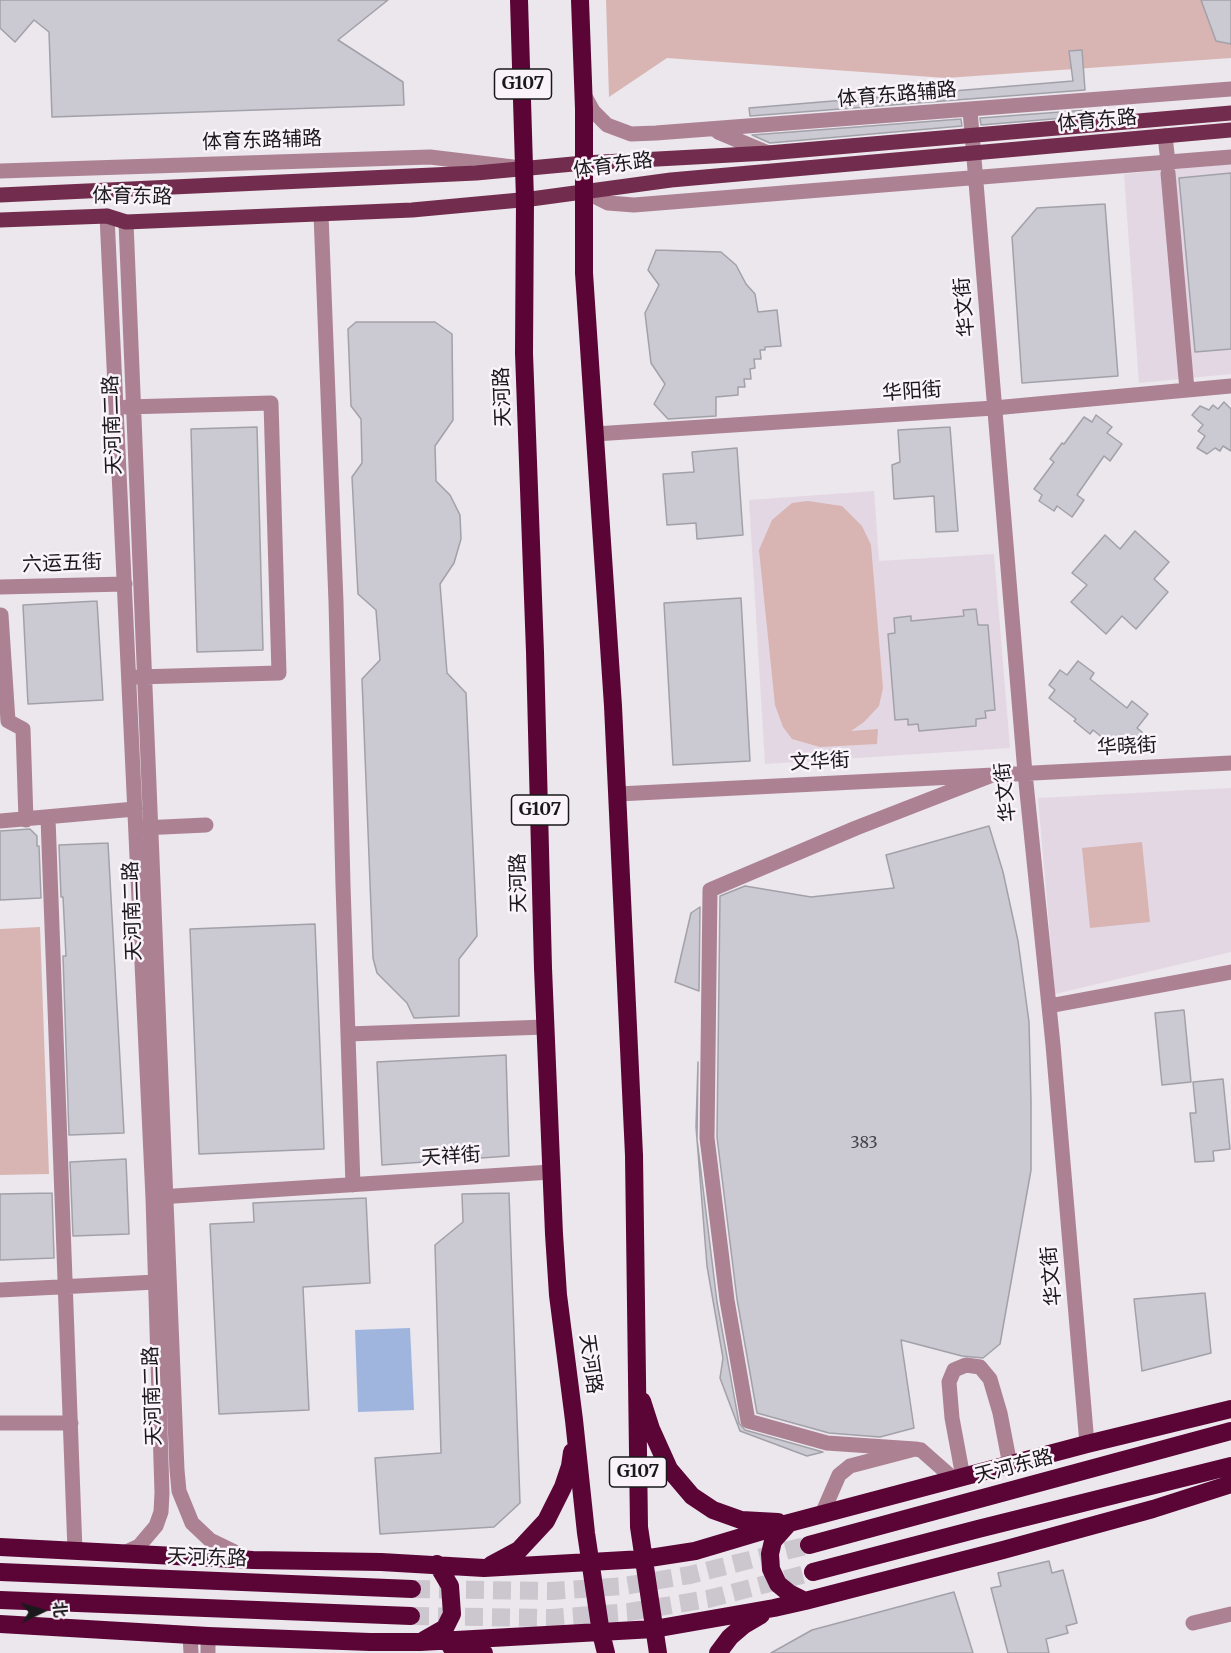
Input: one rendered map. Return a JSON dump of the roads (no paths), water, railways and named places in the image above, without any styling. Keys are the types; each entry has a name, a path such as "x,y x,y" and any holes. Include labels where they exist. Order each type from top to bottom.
{"highway":[{"name":"天河路","path":"519,0 525,168 524,353 551,1172 558,1295 590,1564 606,1653"},
{"name":"G107","path":"580,0 584,164 583,247 618,794 634,1177 639,1527 658,1653"},
{"path":"636,1384 651,1429 669,1469 692,1496 713,1510 741,1520 789,1523"},
{"path":"0,1547 253,1560 437,1564 484,1568 590,1564 643,1559 695,1551 822,1514 1087,1444 1231,1409"},
{"path":"484,1568 519,1550 546,1521 563,1487 570,1466 574,1420"},
{"name":"天河东路","path":"809,1545 1231,1431"},
{"path":"813,1572 1231,1466"},
{"path":"0,1624 199,1644 420,1642 654,1629 805,1601 1153,1509 1231,1484"},
{"path":"789,1523 773,1541 770,1554 771,1569 778,1584 805,1601"},
{"path":"420,1642 445,1628 452,1614 450,1586 437,1564"},
{"name":"天河东路","path":"0,1572 412,1589"},
{"path":"0,1600 411,1616"},
{"path":"718,1653 730,1637 744,1625 774,1608"},
{"path":"420,1642 484,1653"}],"main road":[{"name":"体育东路","path":"0,195 429,177 525,168 768,153 1231,113"},
{"name":"体育东路","path":"0,220 107,216 126,222 412,210 525,200 671,180 1231,130"}],"street":[{"name":"体育东路辅路","path":"583,93 600,119 607,125 630,134 656,134 1231,90"},
{"name":"华文街","path":"970,110 1025,773 1049,1006 1087,1444"},
{"path":"714,130 768,153"},
{"path":"1165,136 1187,390"},
{"name":"体育东路辅路","path":"0,171 430,157 525,168"},
{"path":"584,191 608,203 634,206 975,177 1168,167 1231,157"},
{"path":"321,214 336,602 353,1185"},
{"name":"天河南二路","path":"107,216 135,809 143,828"},
{"name":"天河南二路","path":"126,222 145,677 143,828 160,1197 177,1470 179,1491 192,1523 210,1540 229,1551 253,1560"},
{"name":"华阳街","path":"595,434 994,408 1231,386"},
{"path":"117,407 271,403 279,673 129,677"},
{"name":"六运五街","path":"0,587 125,584"},
{"path":"2,615 4,707 8,721 23,729 26,820"},
{"name":"华晓街","path":"1025,773 1231,763"},
{"name":"文华街","path":"618,794 1025,773"},
{"path":"959,1478 921,1450 827,1443 748,1421 727,1300 707,1138 710,890 856,828 995,774"},
{"path":"0,821 135,809"},
{"path":"48,818 75,1551"},
{"path":"143,828 206,825"},
{"path":"1049,1006 1231,972"},
{"path":"348,1034 545,1027"},
{"name":"天祥街","path":"160,1197 551,1172"},
{"name":"天河南二路","path":"124,1553 139,1546 156,1526 161,1512 156,1282 160,1197"},
{"path":"0,1290 156,1282"},
{"path":"959,1478 949,1382 954,1370 966,1365 980,1367 990,1379 1000,1413 1010,1465"},
{"path":"0,1423 71,1423"},
{"path":"822,1514 839,1475 844,1470 850,1466 915,1449"},
{"path":"1193,1623 1231,1614"}],"water":[{"path":"410,1328 414,1410 358,1412 355,1330"}],"tunnel":[{"path":"412,1589 552,1591 624,1586 690,1575 809,1545"},
{"path":"411,1616 552,1618 629,1612 708,1599 813,1572"}]}
